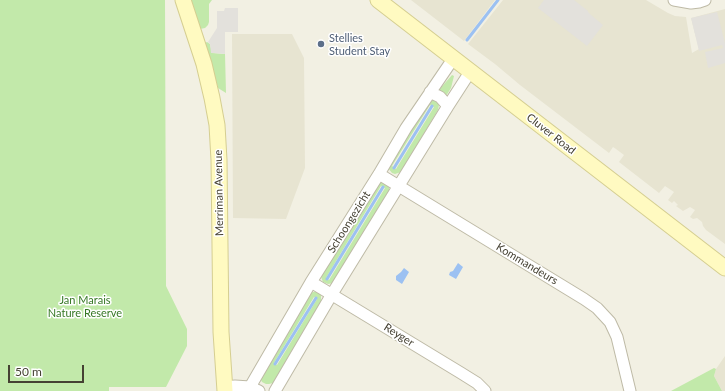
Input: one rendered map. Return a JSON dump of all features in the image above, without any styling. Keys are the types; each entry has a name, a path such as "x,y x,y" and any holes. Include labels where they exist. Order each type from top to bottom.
{"street":[{"name":"Merriman Avenue","path":"183,0 204,64 217,125 219,160 221,332 225,389"},
{"name":"Cluver Road","path":"378,0 725,268"},
{"path":"674,0 690,3 705,0"},
{"name":"Schoongezicht","path":"254,389 311,282 406,128 453,59"},
{"path":"275,391 332,294 470,72"},
{"path":"430,92 440,97 448,106"},
{"name":"Kommandeurs","path":"379,174 571,291 596,308 610,322 617,337 630,391"},
{"name":"Reyger","path":"311,282 477,383 485,391"},
{"path":"225,389 235,386 254,389"}],"shaded area":[{"path":"411,0 495,0 464,41"},
{"path":"503,0 646,0 675,16 686,17 692,53 699,49 691,18 725,9 725,244 706,230 702,222 697,218 693,219 690,217 695,210 690,207 683,211 676,206 678,205 674,201 672,203 668,200 674,192 665,186 659,193 619,162 624,155 613,147 609,153 468,44"},
{"path":"544,0 574,0 603,25 587,46 538,8"},
{"path":"225,8 238,8 238,32 225,32 225,54 211,53 210,44 208,42 217,28 217,11 224,11"},
{"path":"717,12 725,43 725,63 708,68 705,52 723,48 722,45 699,51 691,18"},
{"path":"232,34 292,34 304,58 305,168 286,219 233,218"},
{"path":"725,356 725,391 722,391 714,376 716,369"}],"green space":[{"name":"Jan Marais Nature Reserve","path":"0,0 165,0 166,286 187,329 187,346 166,387 109,387 109,391 0,391"},
{"path":"190,0 212,0 209,4 209,22 205,28 200,29"},
{"path":"207,42 210,44 212,53 225,54 226,93 218,88 204,44"},
{"path":"452,75 454,76 451,88 446,96 438,91"},
{"path":"433,100 438,102 438,110 401,172 395,174 392,173 388,168 389,164 430,101","holes":["430,105 434,107 396,169 392,166"]},
{"path":"380,181 383,181 389,187 389,191 334,283 328,284 323,282 321,275","holes":["381,186 385,188 329,280 326,278"]},
{"path":"317,292 321,295 321,302 273,383 266,384 262,382 260,378 311,293","holes":["314,297 317,299 277,365 274,363"]},
{"path":"714,368 716,369 714,376 722,391 671,391"}],"water":[{"path":"458,263 463,267 456,279 449,275"},
{"path":"404,268 409,272 402,284 396,280 396,276"}],"waterway":[{"path":"467,40 498,0"},
{"path":"394,168 432,106"},
{"path":"327,279 383,187"},
{"path":"275,364 316,298"}],"place":[{"name":"Stellies Student Stay","path":"321,44"}]}
